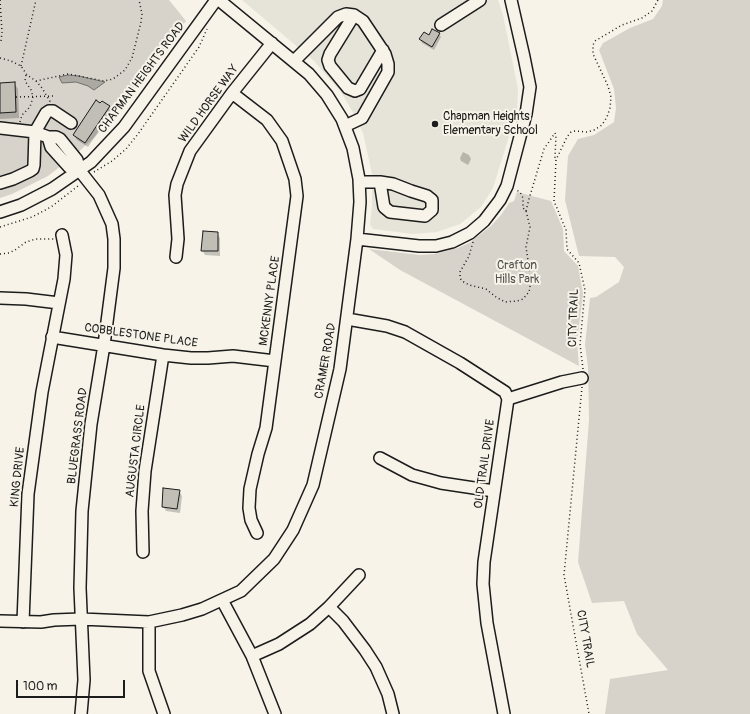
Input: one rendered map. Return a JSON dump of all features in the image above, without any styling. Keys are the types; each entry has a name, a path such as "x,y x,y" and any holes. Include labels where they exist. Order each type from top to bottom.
{"street":[{"name":"CHAPMAN HEIGHTS ROAD","path":"0,212 21,205 52,189 80,171 96,157 124,127 216,0"},
{"name":"CRAMER ROAD","path":"0,621 41,622 81,619 149,622 196,611 222,600 241,591 274,559 293,530 313,485 340,369 357,239 360,202 359,182 353,148 342,119 327,95 309,74 219,0"},
{"path":"441,25 480,0"},
{"path":"357,239 419,246 431,246 452,242 470,233 491,214 500,200 507,186 526,114 530,87 510,0"},
{"path":"294,61 338,17 346,14 354,15 363,21 385,54 388,64 388,72 362,118 345,126"},
{"path":"354,15 330,54 328,60 330,66 348,88 355,91 360,89 383,50"},
{"name":"WILD HORSE WAY","path":"176,257 178,238 175,195 180,173 190,151 232,93 272,43"},
{"name":"MCKENNY PLACE","path":"232,93 267,120 282,141 295,179 297,196 266,428 250,489 249,508 251,520 257,534"},
{"path":"0,183 33,169 35,132 46,113 53,111 71,123"},
{"name":"BLUEGRASS ROAD","path":"0,128 35,132 48,137 56,137 60,139 77,160 80,171 99,195 112,224 114,239 114,268 104,345 91,424 82,511 80,588 84,680 82,714"},
{"path":"359,182 380,182 393,184 427,196 432,200 432,210 425,216 390,212 384,207 380,182"},
{"name":"KING DRIVE","path":"23,622 28,494 42,392 64,279 66,256 62,235"},
{"path":"0,298 26,298 59,303"},
{"path":"347,319 387,326 405,332 460,363 500,388 505,392 508,399 562,382 582,378"},
{"name":"COBBLESTONE PLACE","path":"52,337 163,354 208,358 233,356 274,362"},
{"name":"AUGUSTA CIRCLE","path":"143,552 142,511 145,471 163,354"},
{"name":"OLD TRAIL DRIVE","path":"504,714 487,623 483,584 484,562 508,399"},
{"path":"380,458 412,475 441,483 494,491"},
{"path":"252,656 279,644 310,624 329,607 359,575"},
{"path":"222,600 252,656 275,714"},
{"path":"329,607 365,650 376,667 388,694 393,714"},
{"path":"149,622 148,671 164,714"}],"path":[{"path":"0,0 2,32 0,45"},
{"path":"21,66 36,0"},
{"path":"36,81 68,74 108,80 122,74 132,58 140,30 142,14 139,0"},
{"name":"CITY TRAIL","path":"589,714 564,575 581,399 583,364 580,344 585,290 580,263 567,249 566,230 554,201 556,160 571,132 587,132 594,130 602,125 610,108 611,97 608,86 593,54 593,45 595,41 622,25 642,18 652,11 658,0"},
{"path":"94,172 112,161 126,149 138,134 200,47 208,25"},
{"path":"0,58 12,61 21,66 27,75 36,81 51,103 49,111"},
{"path":"20,123 22,115 32,105 33,97 31,90 25,81 27,75"},
{"path":"16,97 55,96"},
{"path":"526,211 544,149 556,133 556,160"},
{"path":"0,227 32,217 51,207 78,186"},
{"path":"470,233 473,243 469,256 460,272 460,278 469,285 486,289 505,302 523,299 529,292 531,281 526,248 530,227 526,211 523,208 523,198 520,192 507,186"},
{"path":"0,254 9,253 26,242 36,239 59,240 62,235"}],"shaded area":[{"name":"Chapman Heights Elementary School","path":"242,0 498,0 503,15 518,89 517,110 493,188 481,207 460,224 437,232 413,234 373,229 370,225 372,205 372,174 363,133 354,114 341,92 313,60"},
{"path":"68,75 105,82 94,90 88,86 76,82 62,83 59,77"}],"green space":[{"path":"0,0 169,0 186,21 96,136 48,176 12,194 0,198"},
{"path":"663,0 750,0 750,714 605,714 610,679 668,670 637,634 624,601 592,603 578,562 589,420 588,367 585,345 590,298 596,297 619,282 624,267 615,257 579,256 565,200 568,156 578,139 594,135 614,122 616,108 614,89 599,50 603,43 630,28 653,19 662,6"},
{"name":"Crafton Hills Park","path":"517,192 551,201 563,229 564,251 578,266 583,294 577,342 579,366 400,270 369,249 420,255 434,254 458,248 469,243 491,226 509,203 514,201"}],"building":[{"path":"432,29 440,33 432,47 419,39 424,32 429,35"},
{"path":"15,82 16,112 0,113 0,83"},
{"path":"96,100 100,103 102,101 110,106 85,143 73,135"},
{"path":"203,231 218,232 218,251 201,251"},
{"path":"163,488 180,490 177,509 162,507"}],"place":[{"name":"Chapman Heights Elementary School","path":"435,124"}]}
